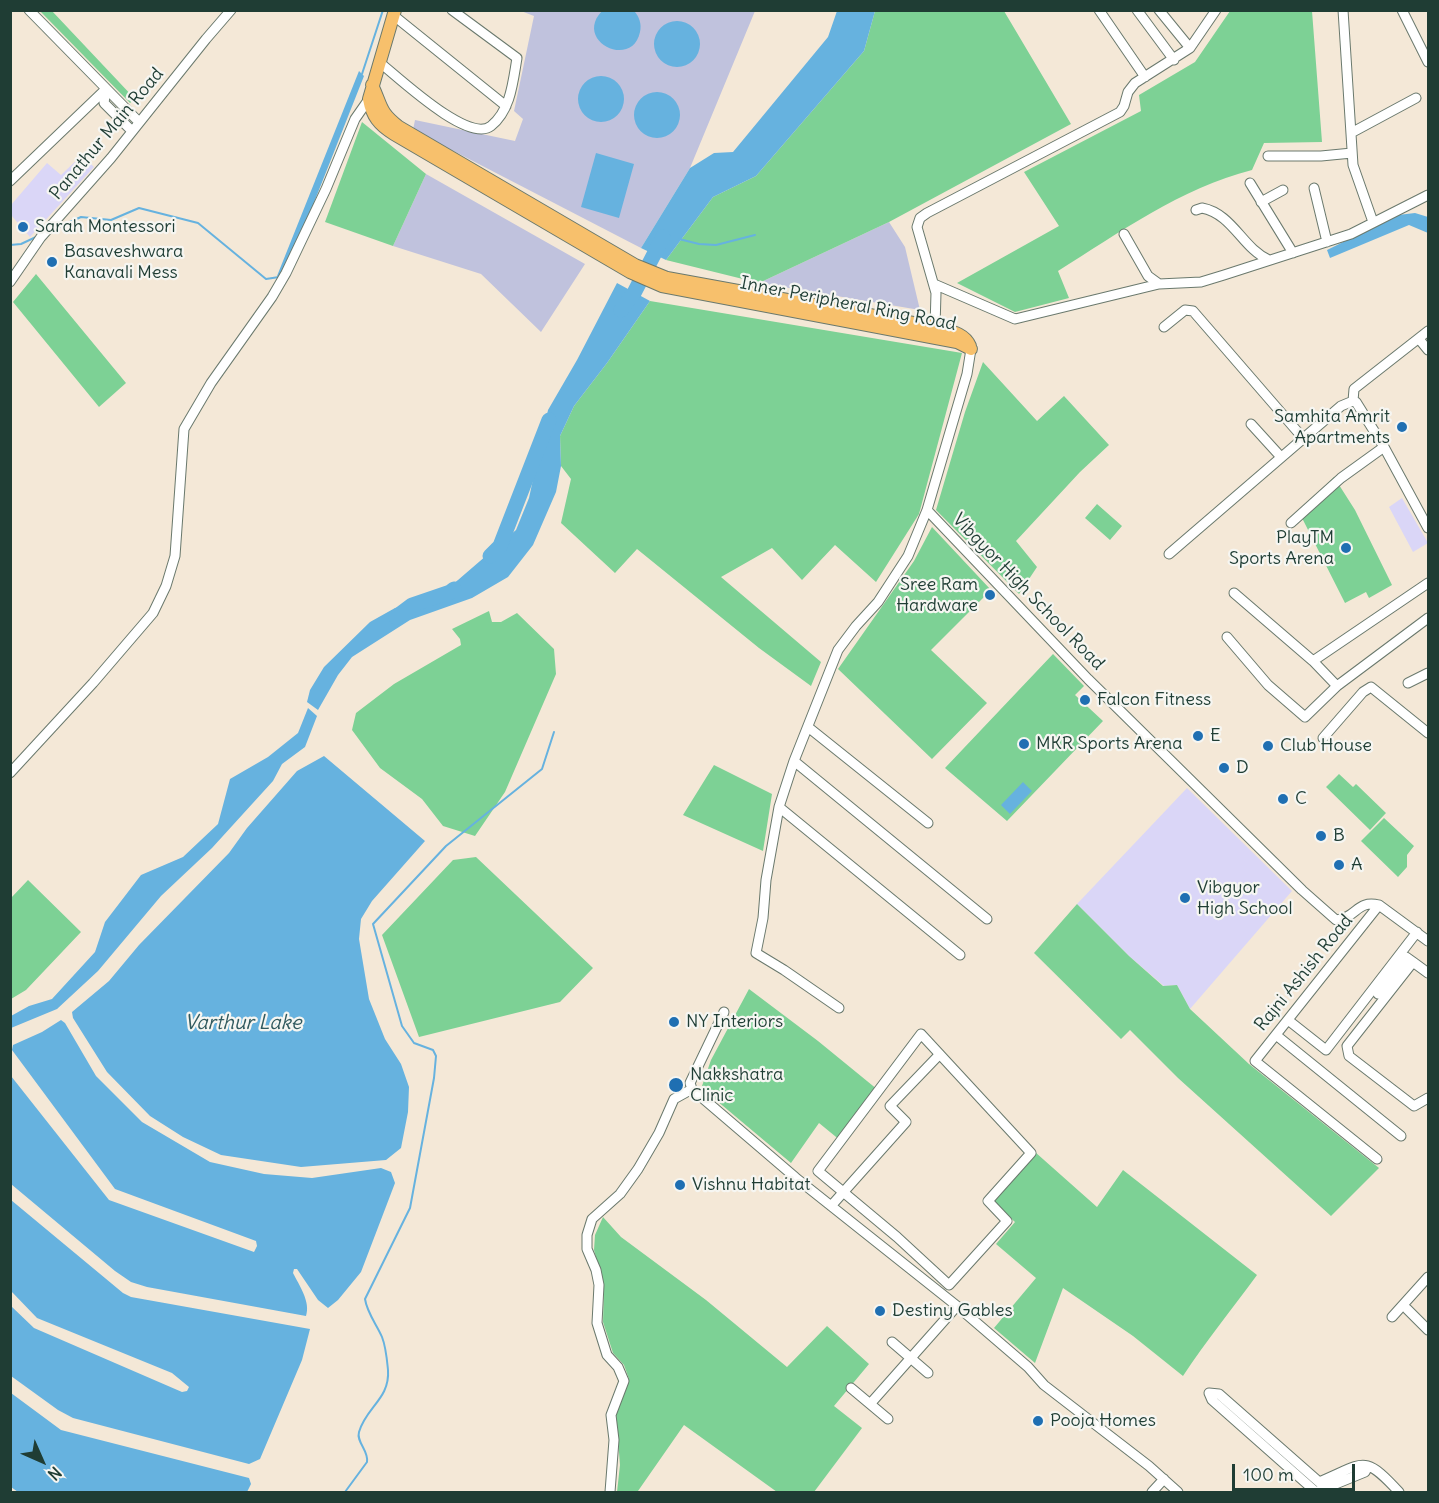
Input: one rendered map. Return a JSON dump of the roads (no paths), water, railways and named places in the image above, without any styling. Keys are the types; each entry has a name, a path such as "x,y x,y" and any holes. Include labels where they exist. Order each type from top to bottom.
{"main road":[{"path":"369,99 394,13"},
{"name":"Inner Peripheral Ring Road","path":"372,85 380,107 387,117 399,127 632,269"},
{"name":"Inner Peripheral Ring Road","path":"369,99 371,112 383,127 632,269 665,282 958,338"},
{"name":"Inner Peripheral Ring Road","path":"665,282 935,327 958,338 971,349"}],"street":[{"path":"29,10 139,122"},
{"name":"Panathur Main Road","path":"10,282 41,237 111,158 231,10"},
{"path":"379,62 448,118 462,124 487,128 492,125 508,102 517,58 453,10"},
{"path":"1099,10 1145,77"},
{"path":"1137,10 1174,60"},
{"path":"1159,10 1190,48"},
{"path":"935,327 935,288 917,227 920,218 1120,112 1128,92 1135,83 1190,48 1216,10"},
{"path":"1343,10 1353,165 1373,222"},
{"path":"1402,10 1428,62"},
{"path":"394,13 506,105"},
{"path":"106,89 104,103 132,131"},
{"path":"10,181 106,89"},
{"path":"1350,133 1416,98"},
{"path":"13,766 101,674 153,613 174,564 184,429 211,383 272,297 294,258 355,118 369,99"},
{"path":"1268,156 1321,156 1352,153"},
{"path":"1250,183 1293,253"},
{"path":"1314,189 1327,242"},
{"path":"1262,202 1283,190"},
{"path":"935,288 1015,319 1159,284 1201,282 1351,234 1428,195"},
{"path":"1196,210 1202,208 1216,212 1233,226 1258,255 1269,260"},
{"path":"1124,234 1148,276 1159,284"},
{"path":"1164,327 1185,310 1193,311 1303,438"},
{"path":"1353,401 1354,389 1428,331"},
{"path":"1419,339 1428,350"},
{"path":"839,1008 756,953 779,807 812,712 838,650 878,602 908,556 927,510 967,374 971,349"},
{"path":"1169,554 1341,406 1353,401"},
{"path":"1353,401 1356,402 1384,447 1428,528"},
{"path":"1251,423 1281,457"},
{"path":"1291,523 1341,478 1384,447"},
{"name":"Vibgyor High School Road","path":"927,510 1088,679 1302,890 1336,920 1345,919 1362,905 1369,903 1379,905"},
{"path":"1313,661 1428,583"},
{"path":"1234,593 1313,661 1337,686"},
{"path":"1227,637 1268,685 1305,717 1337,686 1428,618"},
{"path":"1408,683 1428,673"},
{"path":"1323,738 1363,692 1371,687 1428,733"},
{"path":"808,727 928,823"},
{"path":"794,761 987,919"},
{"path":"779,807 960,954"},
{"path":"1379,905 1428,941"},
{"name":"Rajni Ashish Road","path":"1377,1159 1255,1061 1278,1036 1288,1020 1379,905"},
{"path":"1288,1020 1326,1050 1417,932"},
{"path":"1378,994 1406,957 1428,973"},
{"path":"1413,962 1347,1046 1349,1056 1414,1106 1428,1098"},
{"path":"724,1012 690,1083 692,1089 715,1111 831,1206 957,1306 1028,1367 1044,1385 1178,1492"},
{"path":"921,1034 1032,1153 988,1201 1007,1221 949,1285 844,1192 818,1171 921,1034"},
{"path":"1269,1050 1278,1036 1401,1136"},
{"path":"831,1206 906,1122 890,1106 939,1055"},
{"path":"610,1492 614,1440 611,1415 624,1381 618,1367 607,1355 597,1323 599,1285 596,1270 587,1249 587,1235 592,1220 620,1194 639,1169 674,1099 692,1089"},
{"path":"888,1252 899,1239"},
{"path":"1392,1317 1428,1277"},
{"path":"870,1404 957,1306"},
{"path":"1407,1309 1428,1330"},
{"path":"892,1342 928,1373"},
{"path":"851,1388 888,1419"},
{"path":"1270,1444 1212,1400 1209,1393 1219,1394 1286,1459 1316,1492 1339,1479 1365,1472 1368,1466 1380,1472 1399,1492"},
{"path":"1152,1492 1164,1479"}],"water":[{"path":"602,11 634,11 641,26 635,43 627,49 617,50 599,41 595,32 595,22"},
{"path":"837,11 875,11 864,51 756,176 713,197 666,260 641,248 690,168 714,153 733,152 828,37"},
{"path":"677,21 693,28 700,44 693,60 677,67 661,60 654,44 661,28"},
{"path":"359,71 364,76 283,281 277,276"},
{"path":"601,76 617,83 624,99 617,115 601,122 585,115 578,99 585,83"},
{"path":"657,92 673,99 680,115 673,131 657,138 641,131 634,115 641,99"},
{"path":"596,153 634,164 619,218 581,207"},
{"path":"1415,213 1428,217 1428,233 1409,225 1330,258 1327,250 1398,215"},
{"path":"617,283 650,301 574,406 560,436 561,466 556,492 533,545 508,577 472,598 410,620 352,657 338,675 318,710 307,702 310,690 324,667 370,622 395,608 431,601 516,530 529,498 548,410"},
{"path":"308,708 317,716 305,747 282,764 273,781 212,848 161,896 98,971 57,1009 11,1028 11,1016 29,1006 52,999 95,952 105,922 141,875 183,857 218,824 230,779 268,757 298,733"},
{"name":"Varthur Lake","path":"324,756 425,841 372,901 361,919 359,939 369,999 385,1039 401,1064 409,1087 408,1112 401,1148 386,1160 301,1167 221,1155 183,1137 150,1116 107,1072 73,1018 72,1012 109,981 139,945 229,853 247,828 297,771"},
{"path":"1023,782 1032,791 1010,814 1001,805"},
{"path":"61,1020 65,1023 96,1076 142,1122 210,1162 264,1174 312,1178 381,1168 391,1172 395,1183 361,1272 338,1300 328,1308 318,1300 297,1269 294,1269 293,1273 306,1299 306,1316 147,1287 131,1282 11,1184 11,1076 109,1200 254,1252 257,1246 256,1241 115,1189 12,1050 13,1045 42,1032"},
{"path":"11,1200 123,1293 131,1297 310,1329 302,1360 260,1459 249,1464 73,1418 11,1376 11,1306 34,1328 182,1392 187,1391 189,1387 172,1373 37,1318 11,1291"},
{"path":"11,1393 61,1430 249,1478 251,1484 247,1492 18,1492 11,1487"}],"waterway":[{"path":"362,74 383,10"},
{"path":"52,230 81,217 111,220 139,208 198,223 266,279 279,277"},
{"path":"679,239 716,245 755,235"},
{"path":"10,245 21,244 36,237"},
{"path":"621,310 634,293 663,237"},
{"path":"490,556 500,546 549,420"},
{"path":"396,617 412,605 454,589"},
{"path":"345,1492 367,1462 359,1439 359,1432 362,1423 382,1396 388,1380 383,1341 365,1299 410,1208 436,1056 433,1050 414,1043 402,1026 373,924 446,846 542,769 554,732"}],"place":[{"name":"Sarah Montessori","path":"23,227"},
{"name":"Basaveshwara Kanavali Mess","path":"52,262"},
{"name":"Samhita Amrit Apartments","path":"1402,427"},
{"name":"PlayTM Sports Arena","path":"1346,548"},
{"name":"Sree Ram Hardware","path":"990,595"},
{"name":"Falcon Fitness","path":"1085,700"},
{"name":"E","path":"1198,736"},
{"name":"MKR Sports Arena","path":"1024,744"},
{"name":"Club House","path":"1268,746"},
{"name":"D","path":"1224,768"},
{"name":"C","path":"1283,799"},
{"name":"B","path":"1321,836"},
{"name":"A","path":"1339,865"},
{"name":"Vibgyor High School","path":"1185,898"},
{"name":"NY Interiors","path":"674,1022"},
{"name":"Nakkshatra Clinic","path":"676,1085"},
{"name":"Vishnu Habitat","path":"680,1185"},
{"name":"Destiny Gables","path":"880,1311"},
{"name":"Pooja Homes","path":"1038,1421"}]}
